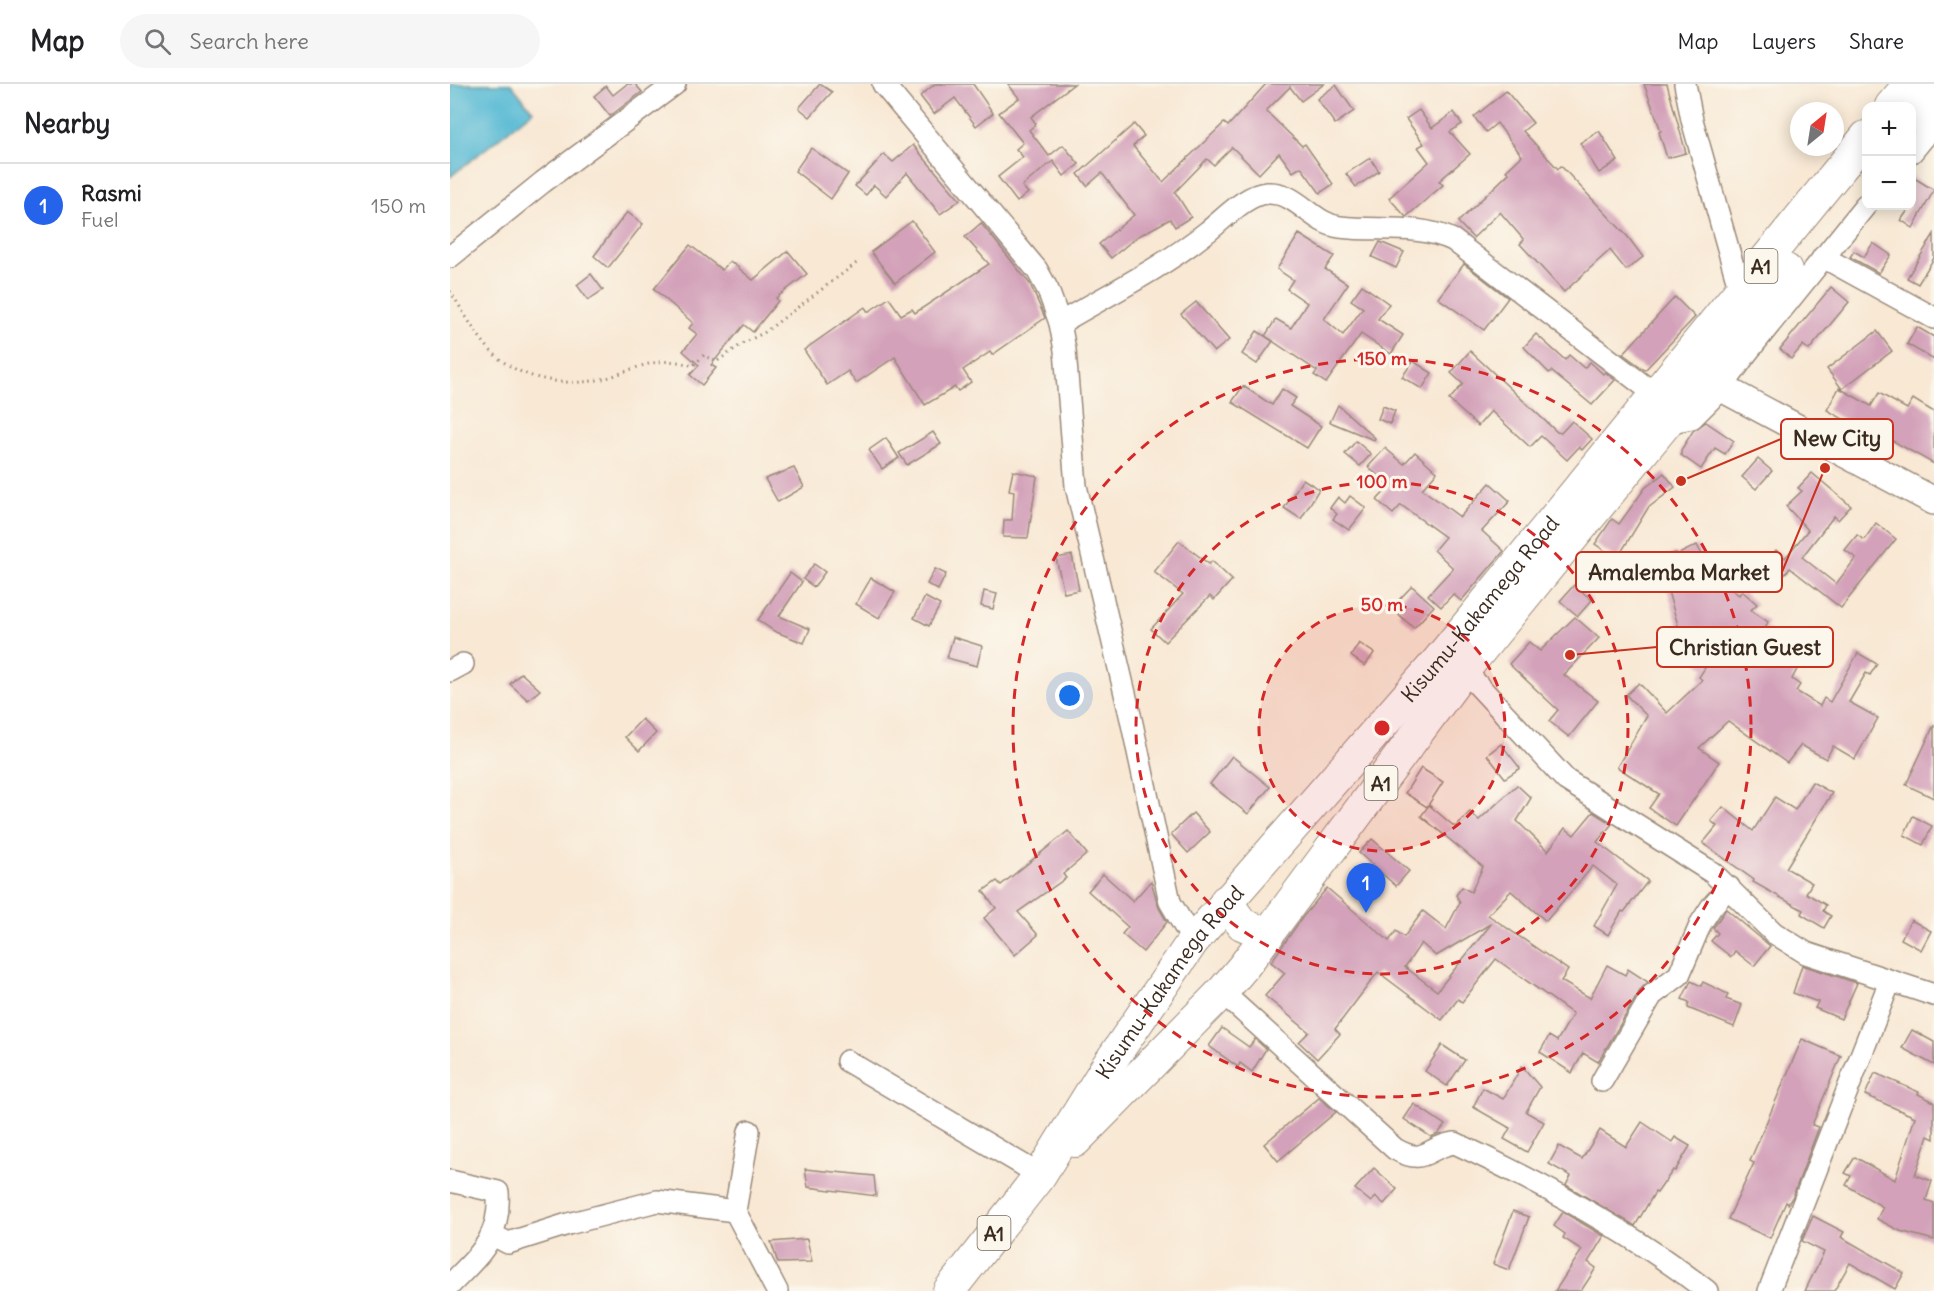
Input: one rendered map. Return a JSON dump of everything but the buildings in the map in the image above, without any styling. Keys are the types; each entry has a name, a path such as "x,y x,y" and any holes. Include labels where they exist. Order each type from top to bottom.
{"highway":[{"path":"1902,98 1934,90"},
{"name":"Kisumu-Kakamega Road","path":"949,1291 1040,1175 1108,1065 1193,941 1437,662 1862,142"},
{"name":"Kisumu-Kakamega Road","path":"1040,1175 1222,992 1268,935 1464,670 1666,423 1762,299 1862,177"},
{"path":"1226,901 1242,924 1268,935"}],"main road":[{"path":"1722,388 1934,501"}],"street":[{"path":"450,256 543,182 675,84"},
{"path":"883,84 1037,270 1048,290 1060,323 1065,350 1076,486 1131,718 1170,902 1193,941"},
{"path":"1685,84 1692,120 1740,291"},
{"path":"1916,146 1934,125"},
{"path":"1060,323 1185,250 1253,196 1276,193 1297,202 1317,217 1339,227 1404,228 1442,235 1453,240 1656,394"},
{"path":"1666,423 1692,418 1722,388 1823,257 1863,210"},
{"path":"1823,257 1934,318"},
{"path":"1464,670 1500,707 1552,768 1566,780 1687,855 1729,887 1757,918 1791,945 1816,957 1934,995"},
{"path":"1602,1081 1652,995 1679,975 1701,923 1729,887"},
{"path":"1769,1291 1890,981"},
{"path":"1222,992 1395,1149 1409,1157 1424,1157 1441,1145 1455,1143 1592,1215 1679,1269 1707,1291"},
{"path":"847,1061 1040,1175"},
{"path":"749,1131 735,1211 777,1291"},
{"path":"450,1181 498,1192 499,1212 493,1234 482,1252 450,1286"},
{"path":"493,1234 508,1243 568,1224 657,1201 735,1211"}],"path":[{"path":"450,291 492,352 520,373 557,381 600,380 658,360 679,361 693,366 704,355 716,362 742,344 765,333 858,262"}],"water":[{"path":"450,84 511,84 533,111 450,177"}],"place":[{"name":"Amalemba Market","path":"1825,468"},
{"name":"New City","path":"1681,481"},
{"name":"Christian Guest","path":"1570,655"},
{"name":"Rasmi","path":"1366,913"}]}
